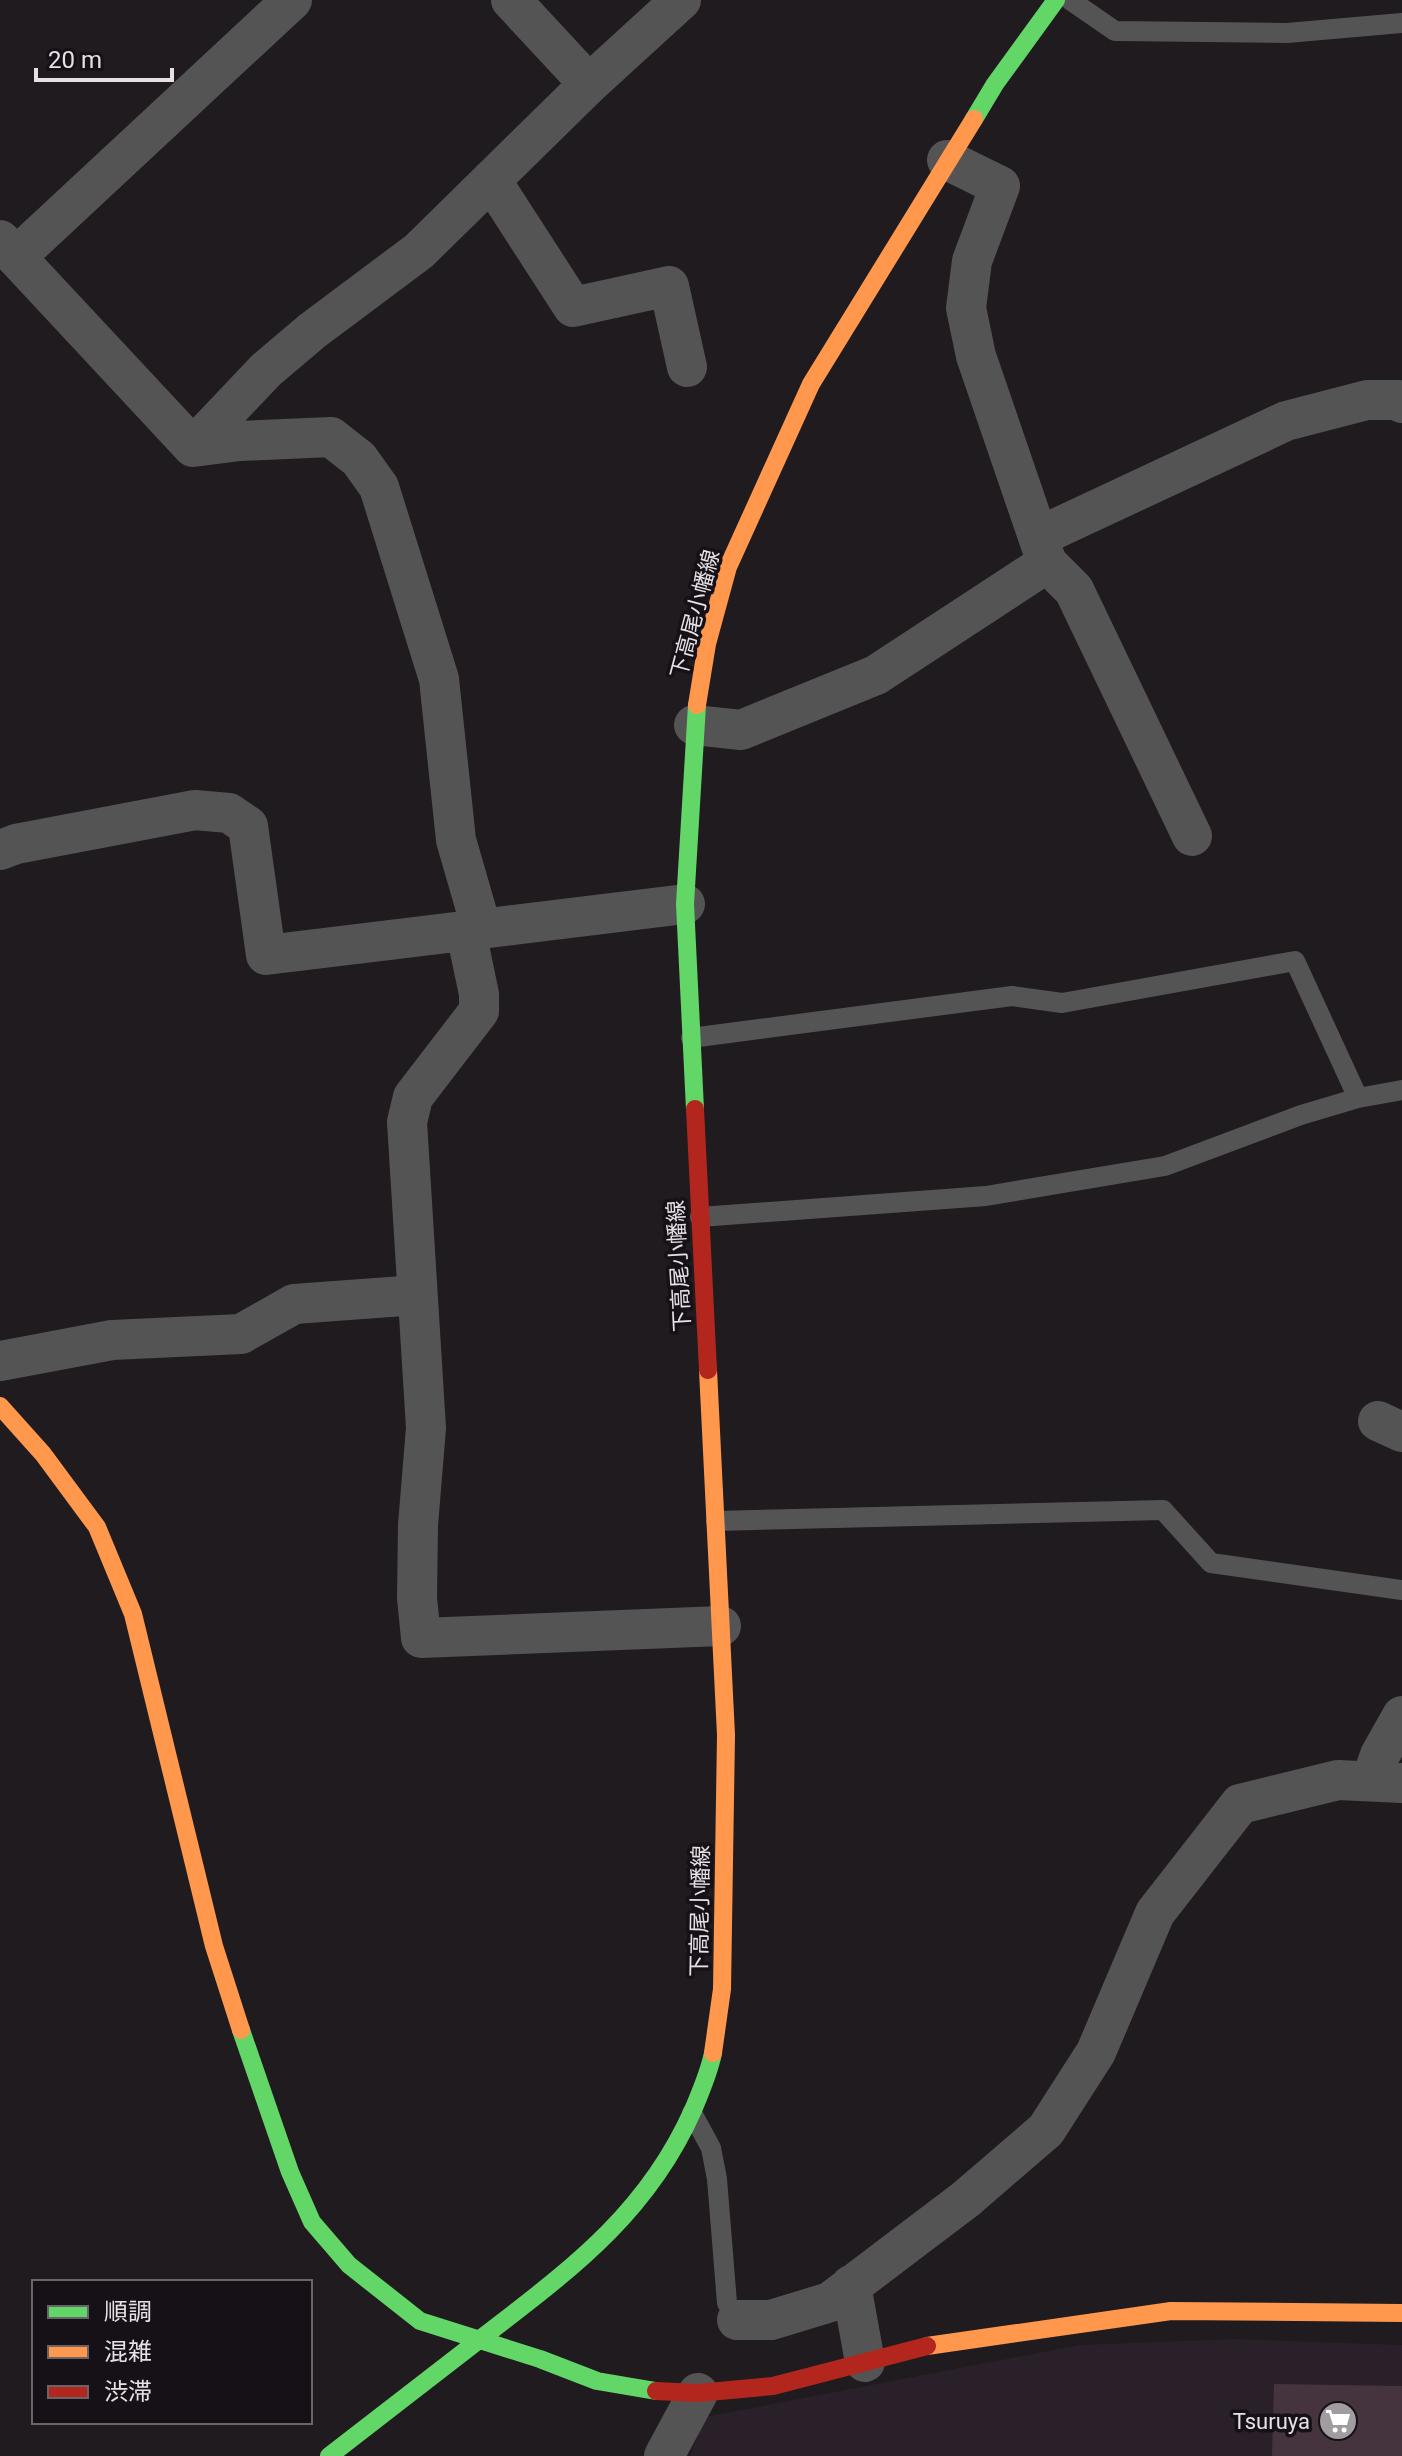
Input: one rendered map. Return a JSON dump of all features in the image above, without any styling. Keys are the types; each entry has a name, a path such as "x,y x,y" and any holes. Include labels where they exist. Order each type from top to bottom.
{"main road":[{"name":"下高尾小幡線","path":"329,2456 583,2259 624,2217 660,2172 710,2070 722,1989 726,1735 685,904 694,725 707,644 728,567 811,384 995,84 1056,0"},
{"path":"0,1406 43,1454 97,1527 133,1614 214,1946 267,2109 312,2222 349,2265 420,2321 597,2381 659,2392 698,2393 773,2386 922,2347 1171,2311 1402,2313"}],"street":[{"path":"193,447 8,249 292,0"},
{"path":"511,0 589,84"},
{"path":"193,447 266,370 312,331 419,251 589,84 681,0"},
{"path":"947,160 1000,186 972,261 966,308 976,356 1042,550 1074,590 1192,836"},
{"path":"491,180 573,307 669,286 687,367"},
{"path":"694,725 741,730 876,675 1042,550 1286,421 1367,400 1399,400 1402,403"},
{"path":"193,447 240,441 331,437 359,459 379,487 439,679 456,840 474,931 479,1011 413,1097 407,1122 426,1428 418,1554 417,1598 421,1638 721,1626"},
{"path":"0,850 16,844 195,810 229,813 248,826 266,955 685,904"},
{"path":"0,1361 112,1340 241,1334 294,1304 417,1295"},
{"path":"737,2320 771,2320 830,2302 966,2199 1046,2130 1096,2052 1155,1913 1240,1804 1338,1780 1386,1782 1380,1755 1402,1716"},
{"path":"851,2285 865,2362"},
{"path":"664,2456 698,2393"}],"lane":[{"path":"1070,0 1115,31 1287,33 1402,23"},
{"path":"691,1038 1012,996 1062,1003 1295,961 1358,1098"},
{"path":"700,1217 986,1196 1165,1166 1301,1115 1358,1098 1402,1090"},
{"path":"716,1521 1163,1510 1211,1563 1402,1590"},
{"path":"691,2111 711,2148 717,2179 727,2303 737,2320"}],"shaded area":[{"path":"1234,2339 1402,2345 1402,2456 690,2456 705,2417 1079,2345"}],"building":[{"name":"Tsuruya","path":"1274,2384 1402,2386 1402,2456 1272,2456"}],"traffic: fast":[{"path":"974,119 995,84 1056,0"},
{"path":"695,1109 685,904 697,705"},
{"path":"241,2030 290,2172 312,2222 349,2265 420,2321 540,2359 597,2381 656,2391"},
{"path":"329,2456 543,2290 628,2211 674,2148 699,2096 713,2053"}],"traffic: slow":[{"path":"697,705 707,644 728,567 811,384 974,119"},
{"path":"708,1370 726,1735 722,1989 713,2053"},
{"path":"0,1406 43,1454 97,1527 133,1614 214,1946 241,2030"},
{"path":"927,2346 1171,2311 1402,2313"}],"traffic: jam":[{"path":"695,1109 708,1370"},
{"path":"656,2391 698,2393 773,2386 927,2346"}],"place":[{"name":"Tsuruya","path":"1338,2421"}]}
